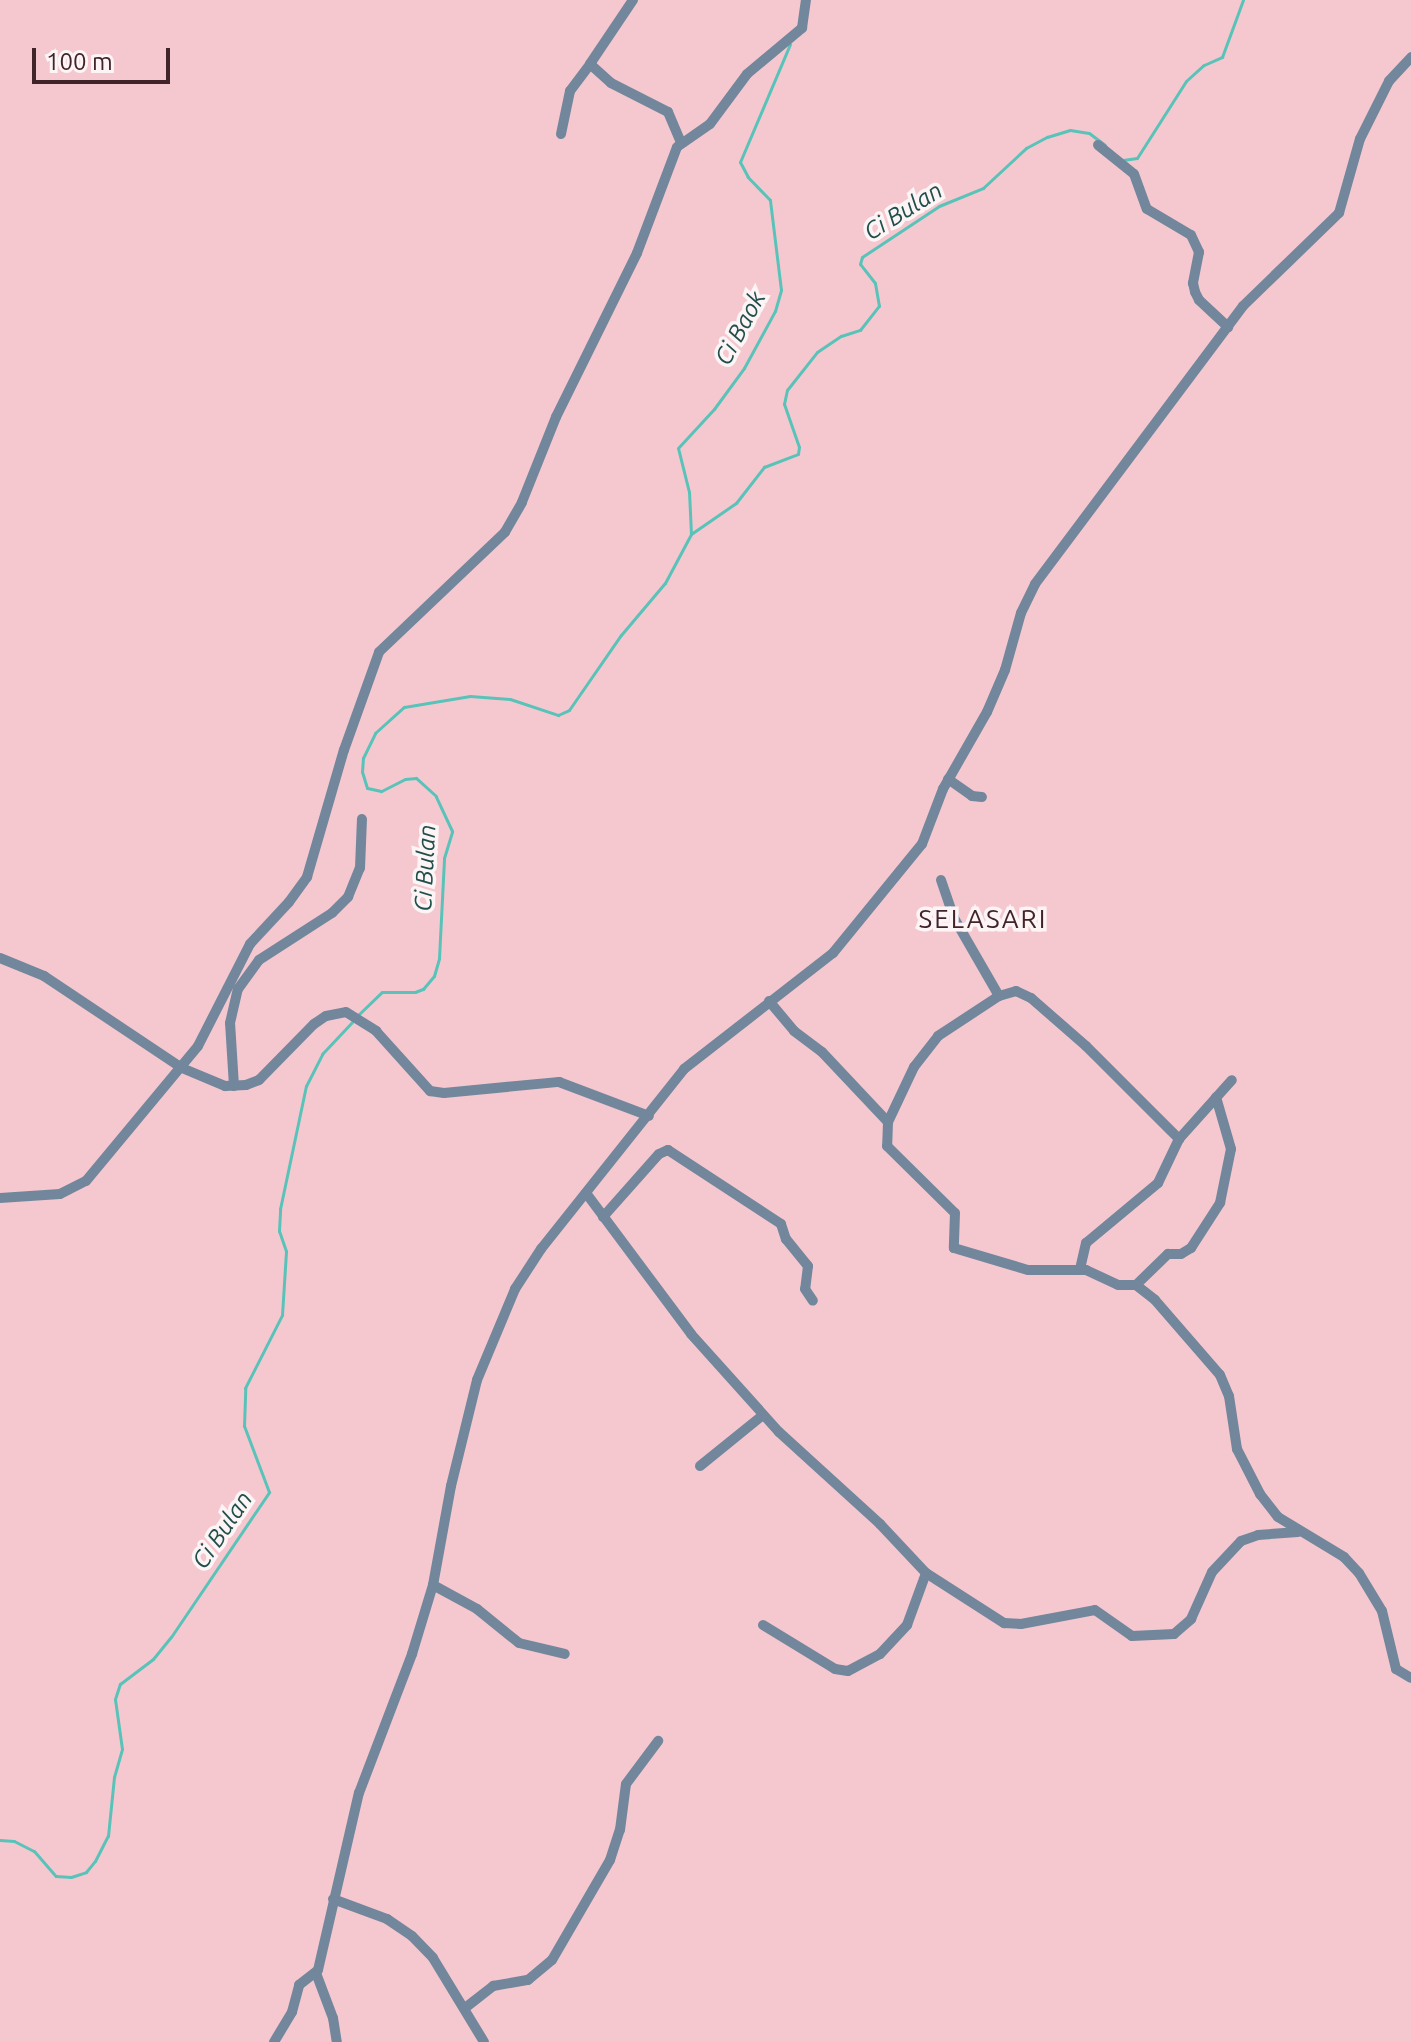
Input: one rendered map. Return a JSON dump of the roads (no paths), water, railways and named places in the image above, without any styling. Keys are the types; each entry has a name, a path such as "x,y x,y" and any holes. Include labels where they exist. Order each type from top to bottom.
{"street":[{"path":"561,134 570,91 633,0"},
{"path":"0,1198 60,1194 86,1181 182,1068 207,1032 250,944 289,902 307,877 344,750 379,652 491,546 515,517 548,433 637,253 681,142 710,124 747,74 802,28 806,0"},
{"path":"337,2042 333,2018 316,1973 368,1763 412,1654 433,1585 461,1438 486,1353 505,1308 529,1266 692,1061 840,946 922,844 948,779 987,712 1005,670 1021,613 1035,584 1253,296 1339,213 1360,139 1389,81 1411,57"},
{"path":"590,64 605,79 668,112 681,142"},
{"path":"1098,145 1134,174 1147,209 1191,235 1199,252 1193,283 1195,292 1199,300 1228,327"},
{"path":"948,779 972,796 982,797"},
{"path":"234,1086 230,1023 238,989 259,960 332,913 348,897 360,868 362,819"},
{"path":"941,880 954,918 999,996"},
{"path":"0,958 44,976 182,1068 211,1082 234,1086 259,1080 326,1016 339,1011 357,1017 430,1091 444,1093 559,1082 649,1116"},
{"path":"1179,1139 1086,1046 1031,998 1016,991 999,996 949,1027 926,1048 888,1122 887,1146 955,1213 954,1248 1028,1270 1080,1269 1118,1285 1136,1285 1155,1300 1220,1375 1229,1396 1241,1460 1269,1506 1298,1532 1344,1557 1359,1573 1382,1611 1396,1669 1411,1678"},
{"path":"769,1001 794,1031 822,1052 888,1122"},
{"path":"1080,1269 1086,1243 1158,1183 1179,1139 1232,1080"},
{"path":"1136,1285 1166,1255 1181,1254 1191,1248 1220,1203 1231,1149 1216,1097"},
{"path":"603,1217 659,1154 668,1150 781,1224 786,1239 808,1266 805,1289 813,1301"},
{"path":"586,1193 691,1334 763,1415 926,1573 1004,1623 1021,1624 1095,1610 1132,1636 1174,1634 1191,1619 1212,1572 1241,1541 1258,1535 1298,1532"},
{"path":"700,1466 763,1415"},
{"path":"763,1625 835,1669 848,1671 880,1654 907,1625 926,1573"},
{"path":"433,1585 477,1609 519,1643 565,1654"},
{"path":"465,2008 493,1986 528,1980 552,1960 610,1860 620,1830 626,1784 658,1741"},
{"path":"333,1899 387,1919 412,1936 433,1958 484,2042"},
{"path":"274,2042 292,2012 299,1985 316,1973"}],"waterway":[{"name":"Ci Bulan","path":"1123,160 1137,158 1186,81 1204,65 1222,57 1243,0"},
{"name":"Ci Baok","path":"691,534 689,492 678,448 714,409 744,368 775,311 781,290 770,200 748,177 740,162 790,44"},
{"name":"Ci Bulan","path":"358,1015 382,992 415,992 423,989 434,976 439,958 444,858 452,831 436,796 416,778 405,779 381,791 367,788 362,772 363,758 375,733 404,707 470,696 510,699 558,715 569,710 621,635 665,583 691,534 736,503 764,467 798,454 799,447 784,404 787,390 817,352 841,336 860,330 879,306 875,283 860,264 862,257 939,206 983,188 1026,148 1047,137 1070,130 1089,133 1105,145"},
{"name":"Ci Bulan","path":"0,1840 14,1841 34,1851 56,1876 71,1877 86,1872 95,1861 108,1836 114,1777 122,1749 115,1699 120,1684 153,1659 171,1637 269,1492 244,1426 245,1388 282,1315 286,1251 279,1231 280,1209 306,1086 322,1054 353,1021"}],"district":[{"name":"SELASARI","path":"983,919"}]}
